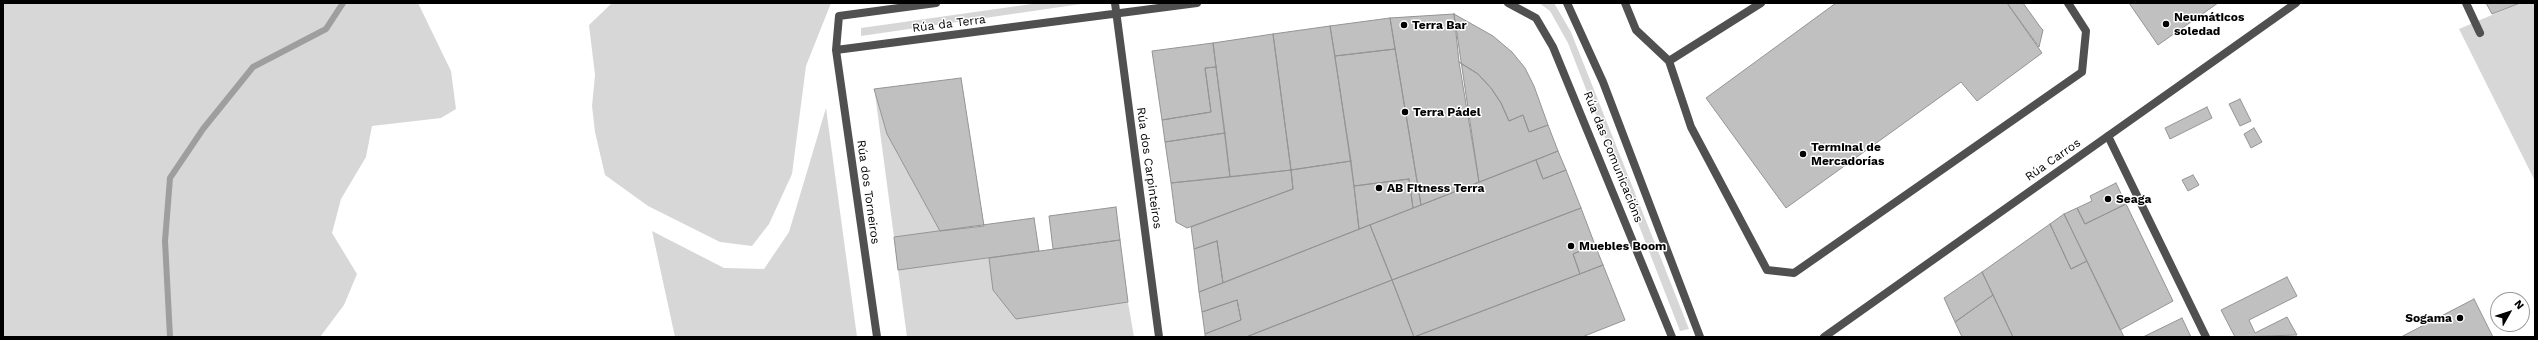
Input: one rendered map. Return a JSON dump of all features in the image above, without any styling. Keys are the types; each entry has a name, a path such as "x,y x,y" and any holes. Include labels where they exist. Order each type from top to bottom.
{"street":[{"name":"Rúa da Terra","path":"936,3 839,16 836,50 1117,15 1197,3"},
{"name":"Rúa dos Carpinteiros","path":"1116,3 1160,337"},
{"name":"Rúa das Comunicacións","path":"1508,3 1536,18 1554,47 1672,337"},
{"name":"Rúa das Comunicacións","path":"1567,3 1603,82 1700,337"},
{"path":"1625,3 1636,30 1669,61 1691,127 1767,270 1794,273 2082,72 2086,31 2068,3"},
{"path":"1669,61 1761,3"},
{"name":"Rúa Carros","path":"1824,337 2296,3"},
{"path":"2466,3 2480,33"},
{"name":"Rúa dos Torneiros","path":"836,50 877,337"},
{"path":"2108,136 2206,337"}],"shaded area":[{"path":"3,3 418,3 451,71 456,109 441,118 372,126 366,157 341,199 332,233 357,274 344,305 320,337 3,337"},
{"path":"612,3 831,3 806,66 792,174 769,224 752,246 720,242 648,206 605,175 595,132 592,106 595,75 589,25"},
{"path":"1039,3 1088,3 861,36 861,28"},
{"path":"1539,3 1554,3 1571,32 1689,329 1680,331 1568,43 1550,11"},
{"path":"2520,3 2535,3 2535,181 2459,29"},
{"path":"875,94 887,134 940,231 894,237"},
{"path":"826,108 857,337 675,337 652,231 724,268 764,269 789,232"},
{"path":"989,258 993,290 1016,318 1128,302 1134,337 907,337 898,270"}],"building":[{"name":"Terminal de Mercadorías","path":"1836,3 2007,3 2042,53 1977,101 1961,82 1786,208 1706,98"},
{"path":"2007,3 2023,3 2043,30 2039,47"},
{"name":"Neumáticos soledad","path":"2129,3 2218,3 2158,45"},
{"path":"2486,3 2520,3 2492,14"},
{"path":"1454,14 1493,36 1512,52 1525,68 1534,86 1548,125 1529,132 1523,115 1509,121 1501,103 1491,88 1478,74 1459,62"},
{"path":"1454,14 1479,182 1421,205 1390,18"},
{"path":"1390,18 1395,49 1335,56 1330,26"},
{"path":"1330,26 1351,161 1291,170 1273,34"},
{"path":"1273,34 1291,170 1230,177 1213,43"},
{"path":"1213,43 1216,67 1205,68 1211,112 1162,120 1152,51"},
{"path":"1395,49 1421,205 1413,208 1409,179 1354,186 1335,56"},
{"path":"1459,62 1478,74 1491,88 1501,103 1509,121 1523,115 1529,132 1548,125 1558,151 1479,182"},
{"path":"1216,67 1225,133 1165,142 1162,120 1211,112 1205,68"},
{"path":"961,78 984,226 940,231 887,134 874,89"},
{"path":"2240,99 2251,121 2240,126 2229,104"},
{"path":"2207,107 2212,118 2170,139 2165,128"},
{"path":"2254,128 2262,142 2251,148 2244,134"},
{"path":"1225,133 1230,177 1171,183 1165,142"},
{"path":"1558,151 1566,170 1543,179 1536,160"},
{"path":"1536,160 1543,179 1566,170 1581,208 1392,280 1370,225"},
{"path":"1351,161 1359,229 1223,283 1217,241 1194,249 1191,227 1293,189 1291,170"},
{"path":"1291,170 1293,189 1187,228 1176,222 1171,183"},
{"path":"2193,175 2199,185 2188,191 2182,180"},
{"path":"1409,179 1413,208 1359,229 1354,186"},
{"path":"2116,183 2126,204 2085,224 2077,208 2092,201 2090,196"},
{"path":"2126,204 2173,301 2120,330 2064,214 2077,208 2085,224"},
{"path":"1116,207 1120,240 1053,249 1049,216"},
{"path":"1581,208 1595,245 1573,254 1580,274 1414,337 1392,280"},
{"path":"2064,214 2087,261 2071,269 2050,224"},
{"path":"1034,218 1039,251 898,270 894,237"},
{"path":"2050,224 2071,269 2087,261 2124,337 2013,337 1982,272"},
{"path":"1370,225 1392,280 1246,337 1205,337 1205,334 1241,320 1237,300 1202,312 1199,292"},
{"path":"1120,240 1128,302 1016,319 993,290 989,258"},
{"path":"1217,241 1223,283 1199,292 1194,249"},
{"path":"1595,245 1603,265 1580,274 1573,254"},
{"path":"1603,265 1625,320 1582,337 1414,337"},
{"path":"1982,272 1993,295 1955,322 1944,298"},
{"path":"2287,277 2297,296 2249,320 2255,333 2287,317 2297,335 2235,337 2221,310"},
{"path":"1392,280 1414,337 1246,337"},
{"path":"1993,295 2013,337 1962,337 1955,322"},
{"name":"Sogama","path":"2474,299 2493,337 2401,337"},
{"path":"1237,300 1241,320 1205,334 1202,312"},
{"path":"2182,318 2191,337 2143,337"}],"waterway":[{"path":"170,337 165,241 170,178 203,129 253,67 326,29 343,3"}],"place":[{"name":"Neumáticos soledad","path":"2166,24"},
{"name":"Terra Bar","path":"1404,25"},
{"name":"Terra Pádel","path":"1405,112"},
{"name":"Terminal de Mercadorías","path":"1803,154"},
{"name":"AB Fitness Terra","path":"1379,188"},
{"name":"Seaga","path":"2108,199"},
{"name":"Muebles Boom","path":"1571,246"},
{"name":"Sogama","path":"2460,318"}]}
